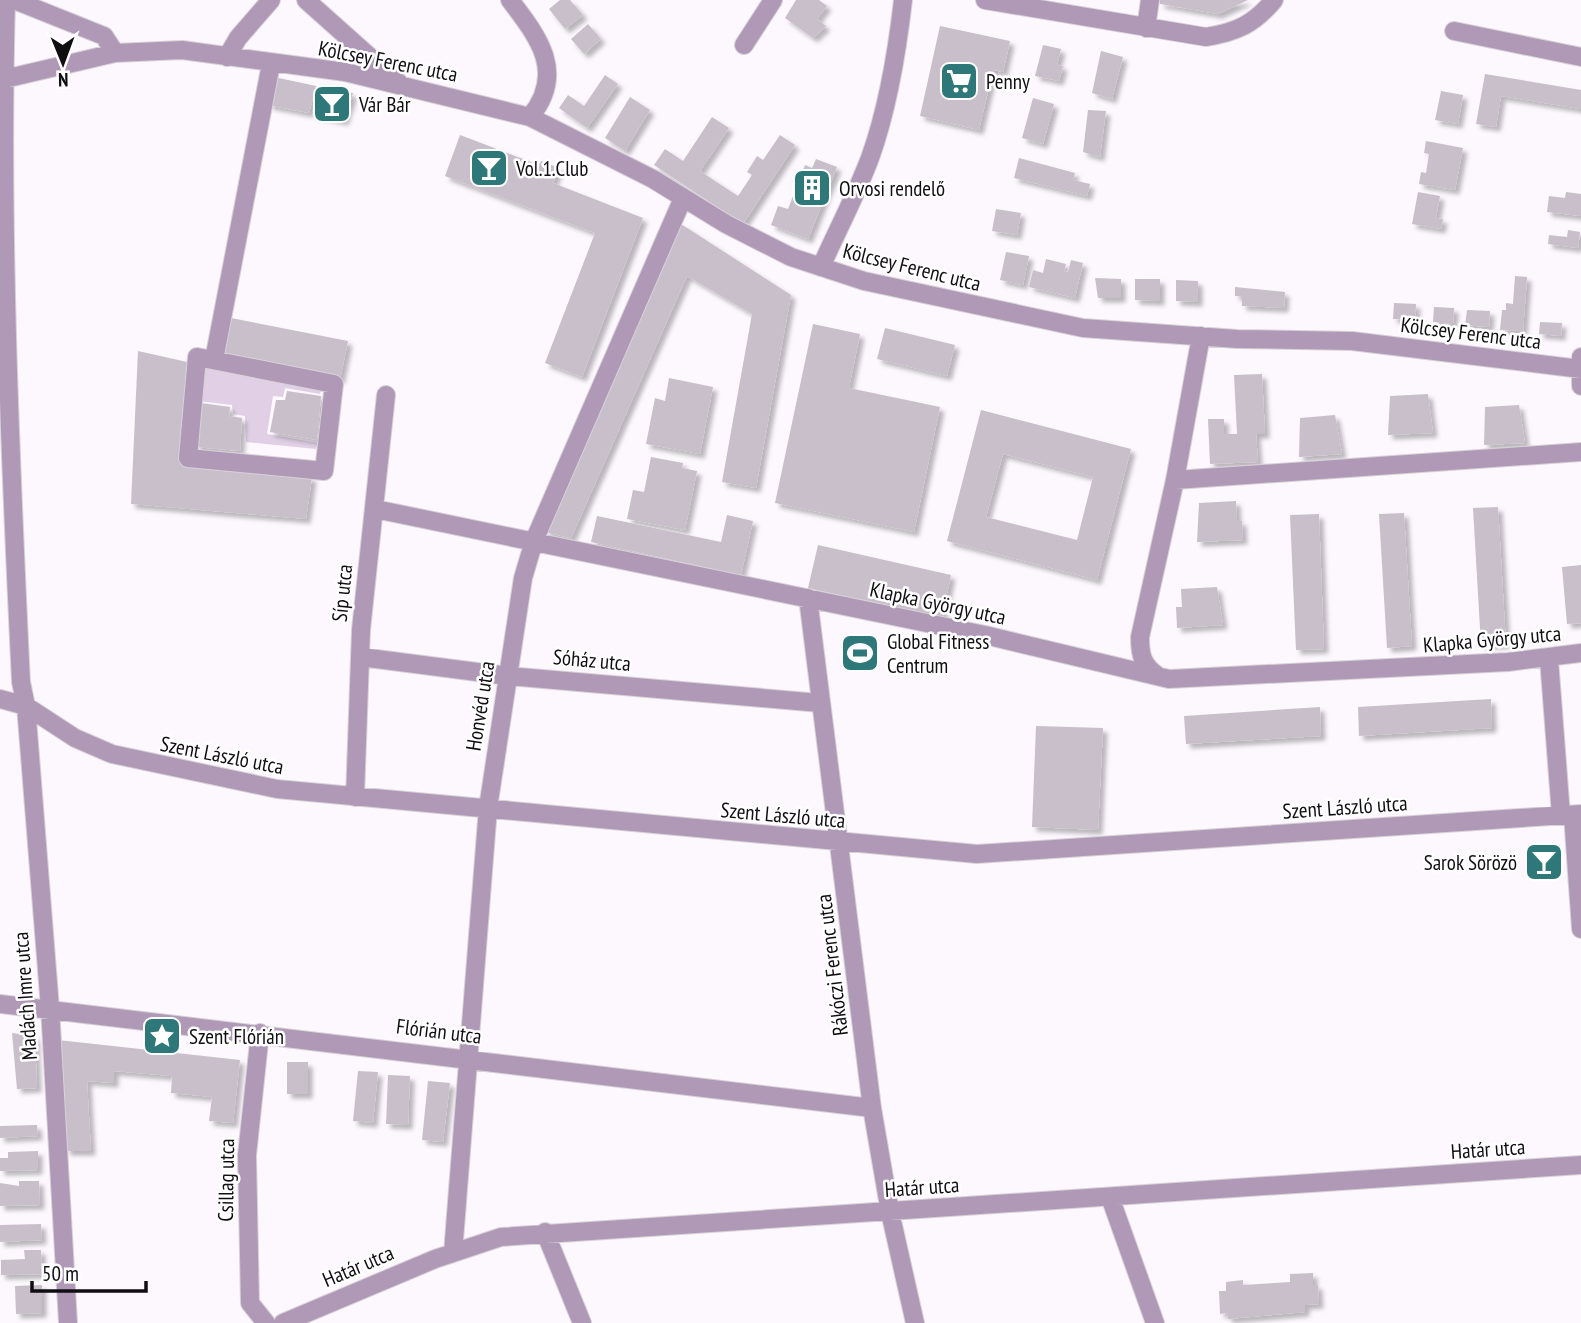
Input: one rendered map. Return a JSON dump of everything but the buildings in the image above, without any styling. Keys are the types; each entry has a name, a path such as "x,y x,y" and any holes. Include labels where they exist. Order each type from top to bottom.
{"street":[{"path":"2,79 6,0"},
{"path":"14,0 104,36 116,53"},
{"path":"227,57 238,38 271,0"},
{"path":"306,0 398,83"},
{"path":"509,0 528,23 546,56 545,88 541,104 530,117"},
{"path":"744,45 773,0"},
{"path":"821,267 869,160 881,123 898,42 903,0"},
{"path":"985,0 1026,3 1206,37 1233,33 1250,25 1274,0"},
{"path":"1146,27 1150,0"},
{"path":"1454,31 1581,57"},
{"name":"Kölcsey Ferenc utca","path":"2,79 116,53 182,50 345,72 530,117 653,179 791,257 864,281 1070,325 1201,336 1352,341 1581,370"},
{"path":"215,353 271,64"},
{"name":"Madách Imre utca","path":"2,79 3,375 20,682 26,706 50,1008 68,1323"},
{"name":"Honvéd utca","path":"453,1253 488,808 523,578 534,541 683,198"},
{"path":"1160,678 1149,670 1140,657 1140,637 1175,480 1201,336"},
{"path":"215,353 334,384 324,471 188,458 197,357 215,353"},
{"name":"Síp utca","path":"355,797 361,657 386,395"},
{"path":"1175,480 1581,452"},
{"name":"Klapka György utca","path":"375,509 985,635 1160,678 1297,675 1549,659 1581,653"},
{"name":"Rákóczi Ferenc utca","path":"808,598 872,1108 890,1212 915,1323"},
{"name":"Sóház utca","path":"361,657 508,676 820,702"},
{"path":"1549,659 1572,815 1581,929"},
{"name":"Szent László utca","path":"0,699 26,706 75,738 112,754 151,765 277,789 977,854 1572,815"},
{"name":"Flórián utca","path":"0,1003 467,1057 872,1108"},
{"name":"Csillag utca","path":"260,1033 247,1155 249,1290 250,1303 266,1323"},
{"name":"Határ utca","path":"283,1323 453,1253 501,1237 1581,1165"},
{"path":"1110,1197 1155,1323"},
{"path":"545,1232 582,1323"}],"shaded area":[{"path":"201,367 321,390 320,394 285,388 283,397 273,396 267,434 318,443 316,449 246,442 245,416 233,414 232,405 198,401"}],"place":[{"name":"Penny","path":"959,81"},
{"name":"Vár Bár","path":"332,104"},
{"name":"Vol.1.Club","path":"489,168"},
{"name":"Orvosi rendelő","path":"812,188"},
{"name":"Global Fitness Centrum","path":"860,653"},
{"name":"Sarok Sörözö","path":"1544,862"},
{"name":"Szent Flórián","path":"162,1036"}]}
